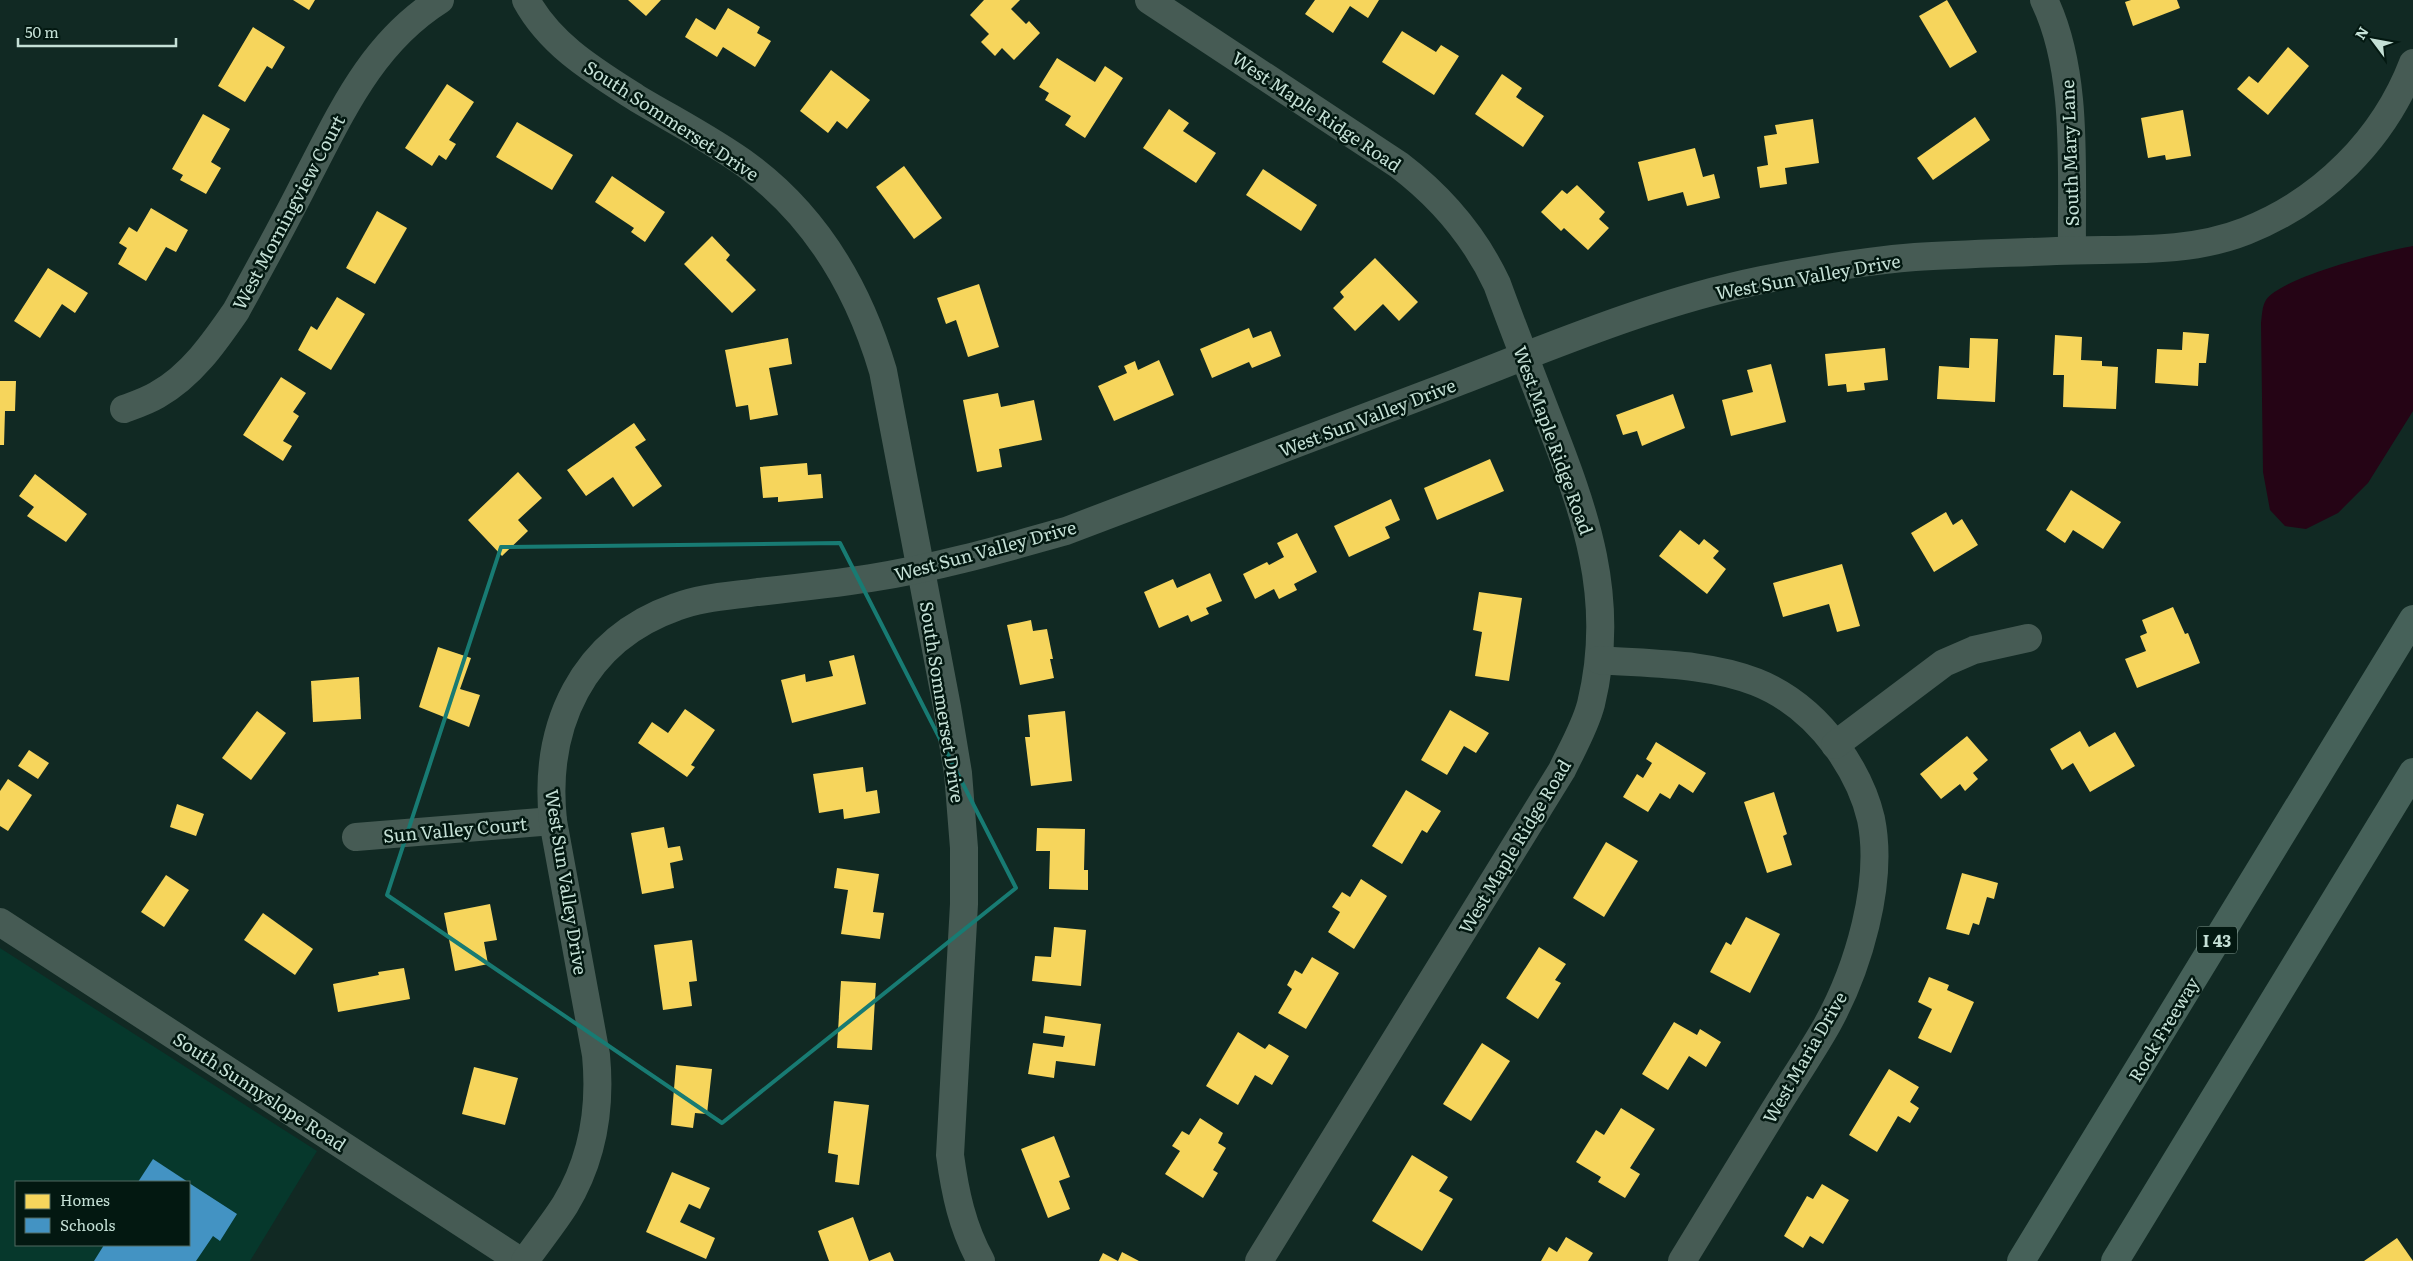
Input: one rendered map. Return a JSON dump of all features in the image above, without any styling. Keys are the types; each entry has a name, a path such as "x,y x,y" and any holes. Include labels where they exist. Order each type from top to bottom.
{"highway":[{"name":"Rock Freeway","path":"2021,1261 2413,619"},
{"path":"2115,1261 2413,772"}],"street":[{"name":"West Morningview Court","path":"124,409 156,396 182,378 216,339 240,303 346,103 372,62 403,27 440,0"},
{"name":"South Sommerset Drive","path":"526,0 547,30 586,66 748,166 776,189 814,229 836,260 857,297 873,336 883,371 958,773 964,848 964,904 950,1155 955,1194 968,1239 981,1261"},
{"name":"West Maple Ridge Road","path":"1149,0 1399,165 1422,183 1455,216 1487,263 1574,483 1593,547 1600,608 1599,660 1591,705 1582,730 1562,770 1259,1261"},
{"name":"South Mary Lane","path":"2044,0 2052,16 2069,91 2072,250"},
{"name":"West Sun Valley Drive","path":"525,1261 565,1205 582,1172 594,1133 599,1082 596,1055 553,821 551,773 555,744 562,718 580,682 603,654 624,635 644,622 676,607 706,598 836,583 921,568 1066,530 1631,316 1689,298 1760,281 1855,264 1913,258 2072,250 2155,249 2198,244 2244,232 2285,213 2311,197 2353,159 2386,117 2404,86 2413,62"},
{"path":"1835,745 1944,663 1974,650 2028,638"},
{"name":"West Maria Drive","path":"1599,660 1719,672 1757,682 1792,703 1822,727 1848,762 1871,819 1875,865 1864,931 1849,978 1828,1024 1682,1261"},
{"name":"Sun Valley Court","path":"356,838 553,821"},
{"name":"South Sunnyslope Road","path":"0,922 520,1261"}],"highlighted area":[{"path":"840,543 1016,888 722,1123 387,895 501,547"}],"shaded area":[{"path":"2413,246 2413,411 2368,483 2338,513 2306,529 2285,526 2270,510 2263,472 2261,323 2265,302 2276,291 2312,274 2358,259"},
{"path":"0,948 317,1151 250,1261 0,1261"}],"building: Homes":[{"path":"293,0 315,0 309,10"},
{"path":"628,0 661,0 646,16"},
{"path":"984,0 1020,0 1011,9 1026,24 1029,21 1040,33 1014,60 1002,48 995,56 981,42 989,34 970,15"},
{"path":"1315,0 1379,0 1368,18 1350,6 1333,33 1305,14"},
{"path":"1947,0 1977,52 1950,68 1919,16"},
{"path":"2131,0 2177,0 2180,8 2133,26 2125,2"},
{"path":"728,8 760,27 757,33 771,41 755,67 723,47 717,57 685,37 696,18 715,30"},
{"path":"253,27 285,47 272,69 267,66 245,102 218,86"},
{"path":"1402,31 1436,52 1441,45 1459,56 1434,95 1382,62"},
{"path":"2288,47 2309,66 2268,115 2237,89 2249,76 2258,83"},
{"path":"1057,58 1095,82 1105,66 1123,78 1085,138 1065,125 1071,116 1045,100 1049,93 1039,87"},
{"path":"831,70 870,100 847,129 837,121 828,133 800,111"},
{"path":"1502,74 1522,88 1516,97 1544,116 1523,147 1475,114"},
{"path":"447,84 474,102 449,140 456,144 446,160 439,155 432,166 405,148"},
{"path":"1169,109 1189,123 1183,131 1216,153 1196,183 1143,148"},
{"path":"2183,110 2191,156 2166,160 2165,155 2148,158 2141,118"},
{"path":"203,114 230,129 211,162 221,168 206,194 180,180 183,175 172,169"},
{"path":"1975,117 1990,140 1933,180 1917,158"},
{"path":"1813,119 1819,163 1785,168 1787,184 1760,188 1757,167 1768,165 1764,136 1777,134 1775,125"},
{"path":"517,122 573,155 552,190 496,157"},
{"path":"1695,148 1703,177 1714,174 1720,198 1687,206 1683,192 1648,201 1638,162"},
{"path":"904,166 942,218 914,239 876,187"},
{"path":"1263,169 1317,205 1301,231 1246,195"},
{"path":"612,176 665,212 645,242 631,232 634,228 595,202"},
{"path":"1577,185 1605,212 1599,219 1609,228 1588,250 1564,228 1561,231 1541,212 1562,190 1567,194"},
{"path":"151,208 188,230 176,252 166,247 146,281 118,264 127,248 119,243 129,227 137,232"},
{"path":"377,211 407,228 375,284 346,268"},
{"path":"712,236 730,255 726,260 756,290 732,313 684,264"},
{"path":"1375,258 1418,302 1399,321 1383,304 1355,331 1333,308 1344,297 1340,292"},
{"path":"48,268 88,293 75,313 62,304 40,338 14,321"},
{"path":"979,284 999,347 968,357 956,320 946,324 937,298"},
{"path":"337,297 365,314 331,370 298,350 311,326 317,330"},
{"path":"1249,328 1253,338 1271,331 1281,356 1252,368 1249,362 1212,378 1200,349"},
{"path":"2183,332 2209,334 2206,363 2199,363 2198,386 2155,383 2157,349 2182,350"},
{"path":"2055,335 2082,337 2081,360 2102,361 2102,366 2118,367 2116,409 2063,407 2064,375 2053,375"},
{"path":"788,338 792,364 769,368 778,415 750,420 748,405 736,407 725,350"},
{"path":"1970,338 1998,339 1995,402 1937,399 1939,366 1969,368"},
{"path":"1885,348 1888,380 1864,383 1865,390 1847,392 1846,384 1828,386 1825,354"},
{"path":"1159,360 1174,395 1114,421 1098,386 1127,373 1124,366 1135,361 1138,370"},
{"path":"1771,364 1786,422 1731,436 1722,400 1753,392 1747,370"},
{"path":"281,377 306,393 293,412 299,416 283,441 292,446 283,461 243,435"},
{"path":"0,381 16,381 15,411 5,411 4,445 0,445"},
{"path":"998,393 1001,407 1034,400 1042,440 999,449 1002,467 977,472 963,400"},
{"path":"1673,394 1685,428 1642,446 1637,431 1623,435 1616,415"},
{"path":"634,423 646,440 635,447 662,486 633,507 613,477 586,496 567,470"},
{"path":"1490,459 1504,491 1437,520 1424,488"},
{"path":"807,463 808,475 821,474 823,498 778,502 778,497 763,498 760,467"},
{"path":"518,472 542,498 518,520 528,531 502,556 468,520"},
{"path":"35,474 87,514 66,542 27,516 34,507 19,496"},
{"path":"2071,490 2121,522 2103,549 2073,530 2065,543 2046,530"},
{"path":"1391,499 1400,520 1385,527 1390,538 1349,557 1334,526"},
{"path":"1946,512 1953,525 1962,519 1978,545 1934,572 1911,533"},
{"path":"1680,530 1699,545 1704,539 1719,551 1713,558 1726,569 1707,594 1659,556"},
{"path":"1297,533 1317,572 1294,584 1297,590 1279,599 1274,589 1255,599 1243,574 1267,562 1269,565 1284,557 1277,543"},
{"path":"1842,564 1860,626 1837,632 1829,604 1783,617 1773,583"},
{"path":"1210,573 1222,601 1206,608 1209,614 1191,622 1188,615 1159,628 1144,592 1173,579 1177,588"},
{"path":"1479,592 1522,598 1509,681 1475,676 1482,632 1473,630"},
{"path":"2173,607 2185,634 2188,633 2200,663 2137,688 2125,659 2146,651 2140,636 2147,633 2142,620"},
{"path":"1031,620 1033,631 1047,629 1053,659 1050,659 1054,678 1020,685 1007,625"},
{"path":"438,647 471,658 460,689 480,695 469,727 419,707"},
{"path":"854,655 866,704 792,723 781,680 805,674 806,682 833,676 829,661"},
{"path":"359,677 361,719 313,722 311,681"},
{"path":"685,709 715,730 691,765 695,767 687,777 638,743 652,722 668,733"},
{"path":"1450,710 1489,733 1476,753 1464,746 1447,775 1421,760"},
{"path":"257,711 286,733 251,780 222,758"},
{"path":"1065,711 1072,781 1031,786 1025,737 1030,737 1028,715"},
{"path":"2080,731 2089,747 2115,732 2135,766 2090,792 2073,763 2062,770 2050,749"},
{"path":"1967,736 1988,760 1973,773 1978,779 1965,791 1960,784 1941,799 1920,774"},
{"path":"1656,742 1706,773 1693,793 1679,784 1670,799 1660,793 1648,812 1623,797 1637,774 1643,778 1652,763 1646,759"},
{"path":"29,750 49,763 38,779 18,766"},
{"path":"863,767 866,792 877,790 880,813 844,819 843,809 819,813 813,774"},
{"path":"8,779 32,795 8,831 0,826 0,791"},
{"path":"1406,790 1441,811 1427,833 1422,830 1402,864 1372,846"},
{"path":"1774,792 1787,834 1783,836 1792,865 1767,873 1744,802"},
{"path":"177,804 204,814 196,836 170,827"},
{"path":"664,827 668,848 680,846 683,860 670,863 674,888 642,894 631,833"},
{"path":"1037,828 1085,829 1084,870 1088,870 1088,890 1049,889 1050,851 1036,851"},
{"path":"1606,842 1638,861 1604,917 1573,898"},
{"path":"837,868 879,874 873,912 884,913 880,939 841,934 848,890 834,888"},
{"path":"1962,873 1998,883 1994,899 1987,897 1979,925 1973,923 1969,935 1946,929"},
{"path":"166,875 189,890 164,927 141,912"},
{"path":"1361,879 1387,896 1354,949 1328,932 1340,912 1332,907 1342,892 1350,897"},
{"path":"490,904 497,940 484,942 488,964 455,971 444,913"},
{"path":"263,913 313,949 295,975 244,940"},
{"path":"1746,917 1780,934 1750,993 1710,972 1726,942 1731,945"},
{"path":"1054,927 1086,930 1081,986 1032,981 1035,956 1051,957"},
{"path":"692,940 697,981 689,982 692,1006 663,1010 654,945"},
{"path":"1539,947 1566,964 1555,980 1561,983 1538,1019 1506,998"},
{"path":"1312,957 1339,973 1306,1029 1278,1013 1292,989 1287,985 1295,970 1302,974"},
{"path":"404,968 410,999 338,1012 333,984 379,975 378,972"},
{"path":"1929,977 1949,985 1947,990 1974,1002 1951,1053 1918,1038 1932,1009 1918,1002"},
{"path":"841,981 876,983 872,1050 837,1048"},
{"path":"1045,1016 1101,1024 1095,1066 1056,1061 1054,1078 1028,1074 1033,1043 1063,1047 1065,1036 1043,1033"},
{"path":"1674,1022 1697,1035 1700,1029 1721,1042 1706,1067 1689,1056 1668,1090 1642,1074"},
{"path":"1238,1032 1265,1049 1269,1044 1289,1056 1272,1085 1255,1075 1238,1105 1206,1086"},
{"path":"1482,1043 1510,1061 1471,1121 1443,1104"},
{"path":"676,1065 712,1069 707,1114 695,1113 693,1128 671,1125"},
{"path":"474,1067 518,1078 505,1125 462,1114"},
{"path":"1889,1069 1919,1087 1910,1102 1919,1108 1910,1123 1898,1116 1877,1152 1849,1135"},
{"path":"834,1101 869,1105 859,1185 835,1182 838,1155 828,1153"},
{"path":"1621,1108 1655,1129 1630,1168 1640,1174 1625,1198 1598,1182 1601,1177 1576,1162 1596,1130 1604,1135"},
{"path":"1200,1118 1223,1133 1218,1143 1226,1148 1213,1170 1218,1173 1203,1198 1165,1174 1180,1151 1172,1146 1182,1131 1189,1135"},
{"path":"1054,1136 1070,1177 1059,1181 1070,1209 1048,1218 1021,1149"},
{"path":"1412,1155 1448,1177 1439,1191 1453,1199 1422,1251 1372,1221"},
{"path":"672,1172 710,1188 700,1209 689,1204 680,1222 715,1238 706,1259 646,1232"},
{"path":"1822,1184 1849,1200 1823,1244 1810,1236 1803,1248 1784,1236 1807,1196 1813,1199"},
{"path":"853,1217 869,1261 829,1261 818,1231"},
{"path":"1566,1237 1593,1253 1588,1261 1541,1261 1549,1247 1557,1252"},
{"path":"2397,1238 2413,1261 2364,1261"},
{"path":"890,1252 894,1261 869,1261"},
{"path":"1122,1252 1139,1261 1118,1261"},
{"path":"1103,1253 1118,1261 1099,1261"}],"building: Schools":[{"path":"153,1159 186,1181 139,1181"},
{"path":"190,1184 237,1214 220,1241 213,1236 196,1261 94,1261 103,1246 190,1246"}]}
